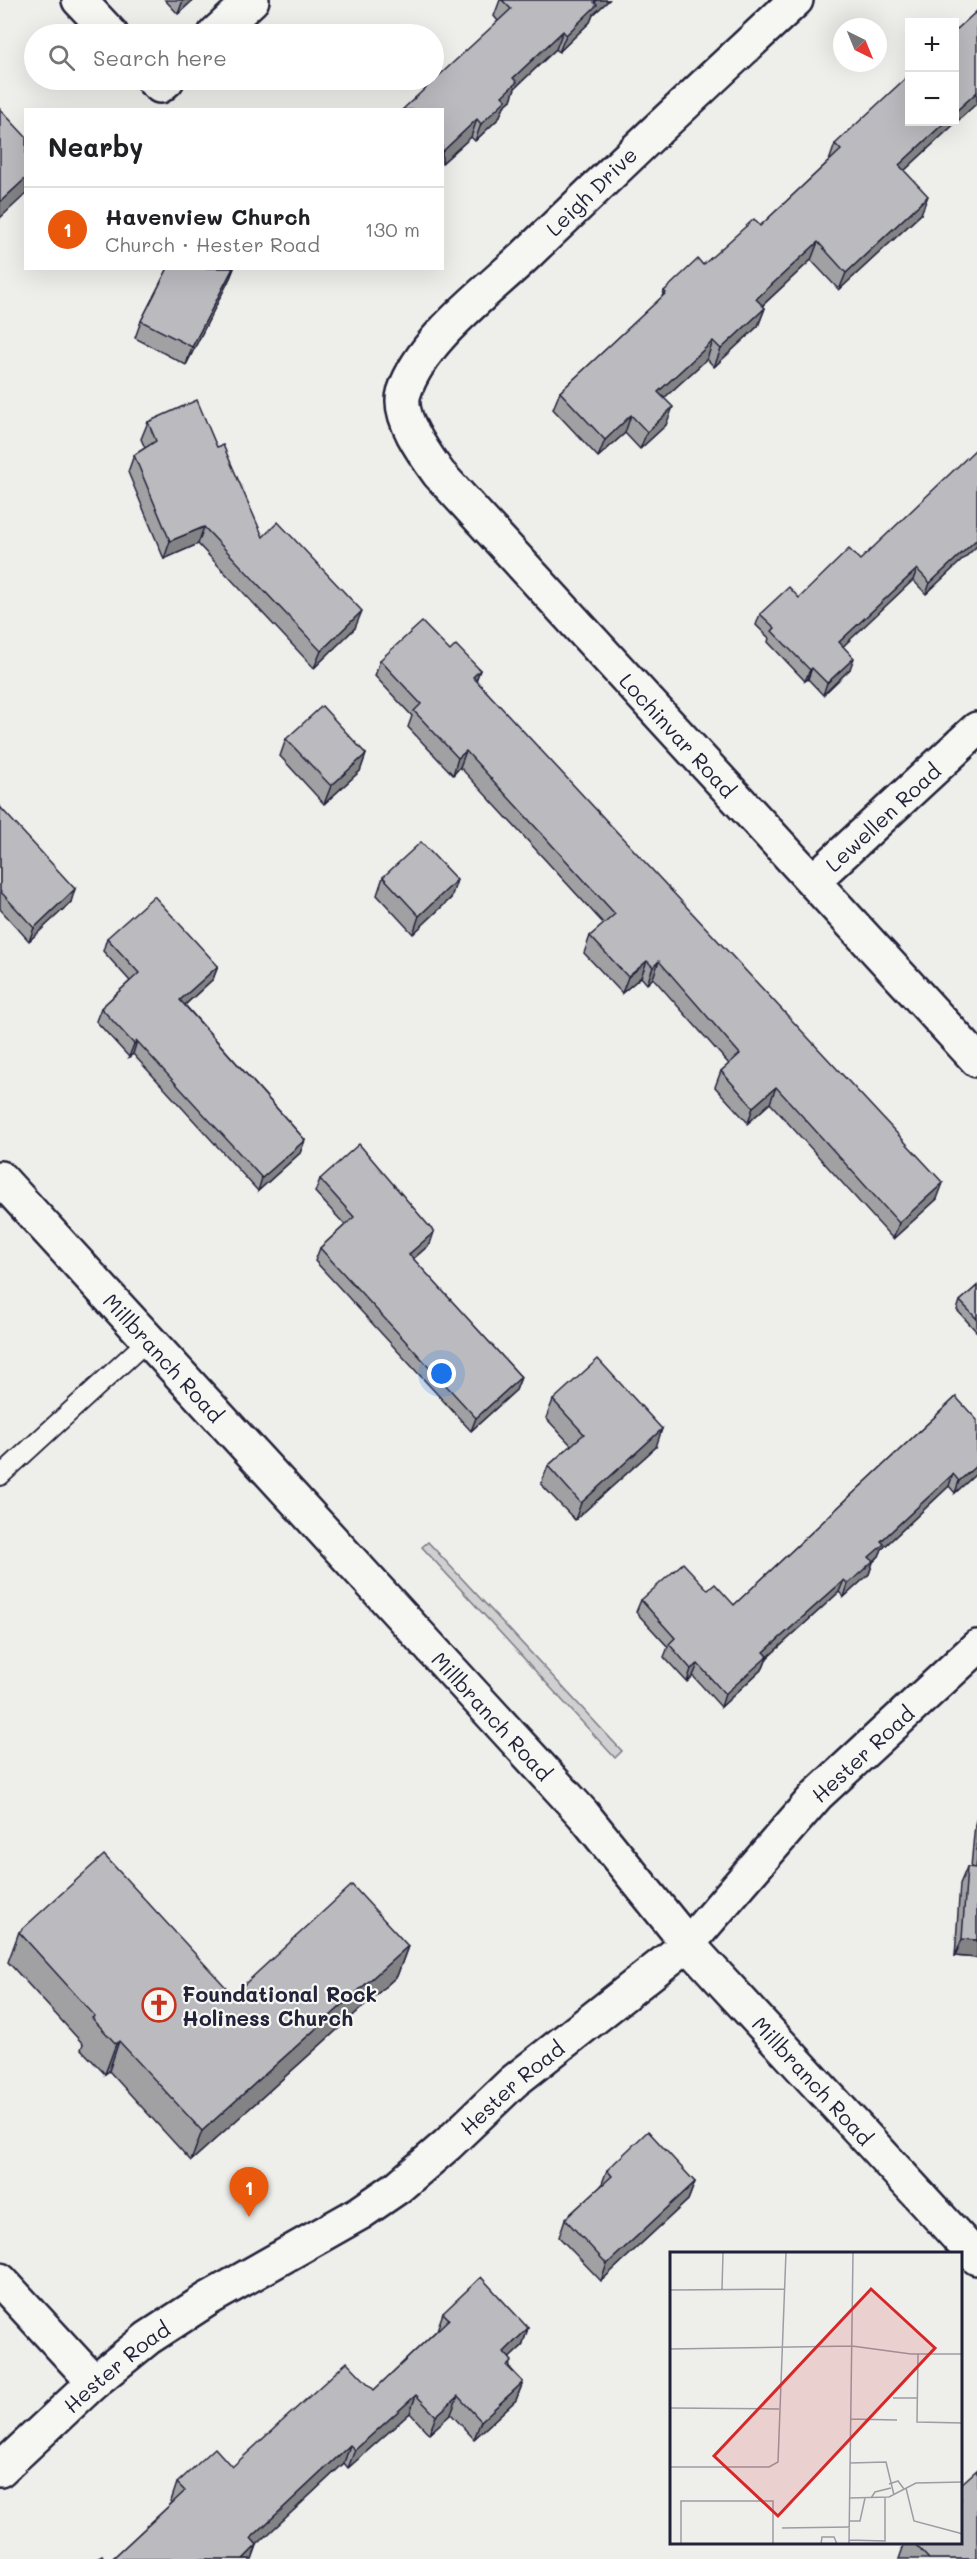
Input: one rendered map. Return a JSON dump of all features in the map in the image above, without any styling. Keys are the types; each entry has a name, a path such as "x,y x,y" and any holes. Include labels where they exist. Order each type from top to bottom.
{"street":[{"path":"79,0 102,24"},
{"path":"226,24 252,0"},
{"name":"Leigh Drive","path":"403,396 417,366 445,331 630,153 796,0"},
{"name":"Lochinvar Road","path":"403,396 411,434 439,474 977,1060"},
{"name":"Lewellen Road","path":"814,880 977,729"},
{"name":"Millbranch Road","path":"0,1178 583,1814 688,1944 977,2258"},
{"name":"Hester Road","path":"0,2470 94,2382 148,2338 208,2299 360,2213 398,2187 447,2145 513,2082 688,1944 817,1795 977,1647"},
{"path":"0,2280 94,2382"}],"lane":[{"path":"0,1476 148,1340"}],"shaded area":[{"path":"428,1542 622,1751 615,1758 422,1547"}],"building":[{"path":"502,0 597,0 594,2 597,5 566,35 563,31 513,78 517,82 502,96 506,100 481,124 477,119 444,150 444,108 404,108 424,90 444,90 444,71 511,9"},
{"path":"977,11 977,92 959,108 959,72 959,27"},
{"path":"905,79 905,126 941,126 899,165 928,196 846,273 818,242 756,299 765,308 721,349 713,341 658,392 673,407 647,432 631,415 605,440 560,392 666,293 664,291 698,259 703,265 754,219 760,226 841,150 835,144"},
{"path":"0,109 24,135 24,180 0,202"},
{"path":"167,270 232,270 192,347 141,321"},
{"path":"197,400 217,447 223,445 263,537 278,522 362,611 321,651 204,527 170,541 134,455 156,441 148,422"},
{"path":"977,448 977,539 930,583 917,569 839,642 854,658 827,683 812,668 810,670 772,631 775,628 760,614 789,587 799,598 849,549 860,560"},
{"path":"422,622 450,651 456,645 480,670 473,677 943,1183 899,1223 776,1087 753,1107 721,1071 740,1054 659,961 653,967 647,961 628,977 590,936 615,914 466,751 458,758 414,711 421,704 380,660"},
{"path":"322,706 366,754 331,786 286,739"},
{"path":"0,807 75,889 34,928 0,891"},
{"path":"421,842 457,880 419,916 383,877"},
{"path":"154,896 218,966 180,1000 305,1140 262,1178 137,1041 134,1044 101,1008 139,973 107,938"},
{"path":"359,1144 434,1232 409,1254 521,1377 476,1418 320,1248 354,1217 320,1179"},
{"path":"977,1286 977,1319 960,1301"},
{"path":"598,1359 662,1429 581,1503 548,1466 584,1434 553,1400"},
{"path":"956,1397 977,1420 977,1465 959,1481 953,1474 881,1541 884,1544 869,1557 873,1561 848,1584 844,1580 764,1652 768,1656 725,1694 698,1664 691,1669 669,1644 675,1638 641,1600 683,1563 708,1590 715,1584 734,1605"},
{"path":"104,1855 233,1995 352,1885 408,1946 202,2131 119,2041 116,2044 92,2018 95,2016 19,1932"},
{"path":"977,1860 977,1940 962,1939 967,1867 976,1868"},
{"path":"648,2131 695,2182 607,2264 565,2219 612,2176 607,2170"},
{"path":"481,2277 528,2328 504,2352 512,2361 507,2366 523,2382 481,2421 458,2396 436,2416 416,2395 355,2450 350,2445 251,2538 257,2545 243,2559 112,2559 185,2491 177,2483 215,2448 232,2467 347,2362 374,2390 449,2319 443,2313"},
{"path":"977,2470 977,2559 929,2559 915,2544 962,2544 962,2483"}],"place":[{"name":"Foundational Rock Holiness Church","path":"159,2005"},
{"name":"Havenview Church","path":"249,2217"}]}
